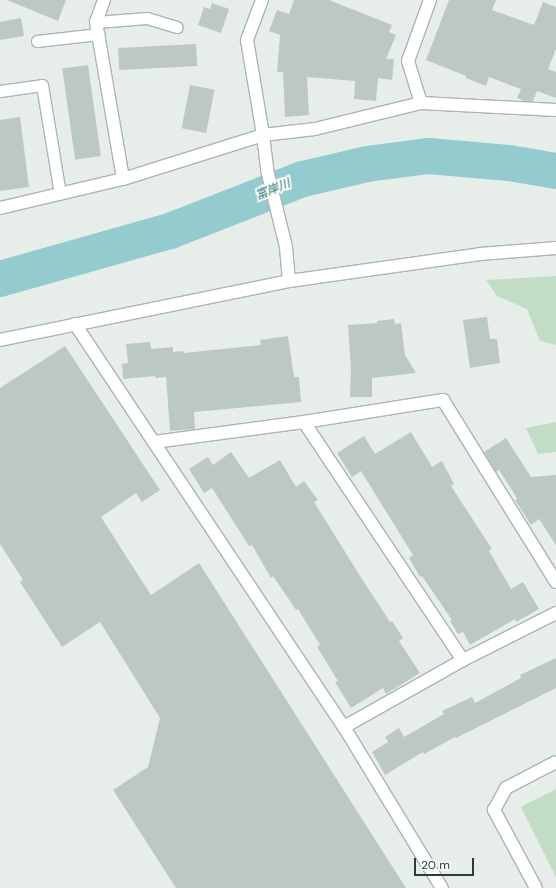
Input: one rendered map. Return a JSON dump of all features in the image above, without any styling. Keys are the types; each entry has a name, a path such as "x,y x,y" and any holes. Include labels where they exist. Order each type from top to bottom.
{"street":[{"path":"104,0 96,22 123,178"},
{"path":"262,0 247,40 263,136 267,170 286,247 289,281"},
{"path":"421,103 408,61 430,0"},
{"path":"0,208 123,178 263,136 315,129 421,103 556,110"},
{"path":"0,340 289,281 480,254 556,248"},
{"path":"75,324 344,727 442,888"},
{"path":"154,442 304,422 443,400 556,582"},
{"path":"304,422 463,660"},
{"path":"344,727 463,660 556,613"},
{"path":"536,888 494,810 506,788 556,762"}],"lane":[{"path":"96,22 147,18 177,27"},
{"path":"37,41 99,34"},
{"path":"0,91 42,85 60,194"}],"green space":[{"path":"556,276 556,345 540,341 527,309 497,296 486,280"},
{"path":"556,422 556,452 538,454 526,428"},
{"path":"556,789 556,877 521,807"}],"building":[{"path":"7,0 66,0 58,21"},
{"path":"294,0 329,0 392,25 389,32 396,35 386,59 394,59 392,80 378,78 376,101 354,99 355,81 307,77 309,115 285,117 283,72 277,72 280,35 269,31 277,10 289,14"},
{"path":"449,0 496,0 492,10 534,25 543,2 556,7 556,49 548,69 556,72 556,98 537,91 533,101 524,101 517,98 521,89 489,77 486,86 466,78 466,76 426,60"},
{"path":"212,3 229,9 221,33 198,25 204,7 210,9"},
{"path":"21,18 24,36 0,40 0,22"},
{"path":"196,44 197,66 119,70 118,48"},
{"path":"88,65 101,156 75,160 62,69"},
{"path":"190,85 215,90 206,133 182,128"},
{"path":"20,117 29,187 0,191 0,120"},
{"path":"487,317 490,339 497,339 500,363 470,368 463,320"},
{"path":"394,319 395,324 401,323 405,355 416,373 372,378 372,397 350,397 351,369 348,325 377,323 377,321"},
{"path":"288,336 294,377 299,377 301,402 194,412 195,429 170,431 166,377 156,378 155,376 123,379 122,364 128,363 126,344 150,342 151,349 173,347 173,352 183,351 184,353 261,345 260,340"},
{"path":"65,346 160,490 142,502 136,493 101,517 151,595 199,563 406,888 176,888 113,790 148,767 160,718 100,622 62,647 20,582 23,580 0,544 0,388"},
{"path":"411,432 432,467 442,461 454,484 451,486 492,549 489,551 511,589 523,582 539,609 516,622 515,619 470,645 463,632 458,634 450,621 452,620 422,576 420,577 409,558 413,555 361,471 352,477 337,453 364,436 375,454"},
{"path":"506,438 531,477 556,475 556,545 539,519 531,525 515,500 517,498 499,470 496,472 484,452"},
{"path":"231,452 249,478 280,460 296,487 304,481 318,500 314,502 362,579 390,622 392,621 403,638 399,641 420,673 386,694 383,688 351,708 335,682 338,681 317,647 320,645 298,609 296,610 273,576 271,578 252,545 249,546 212,488 204,493 189,469 208,457 213,465"},
{"path":"556,658 556,688 456,738 455,737 424,754 423,752 385,775 372,752 388,742 385,737 399,728 404,737 444,714 442,711 472,697 475,703 521,678 520,675"}],"waterway":[{"name":"富岸川","path":"0,279 170,231 303,179 367,164 429,156 509,163 556,171"}]}
